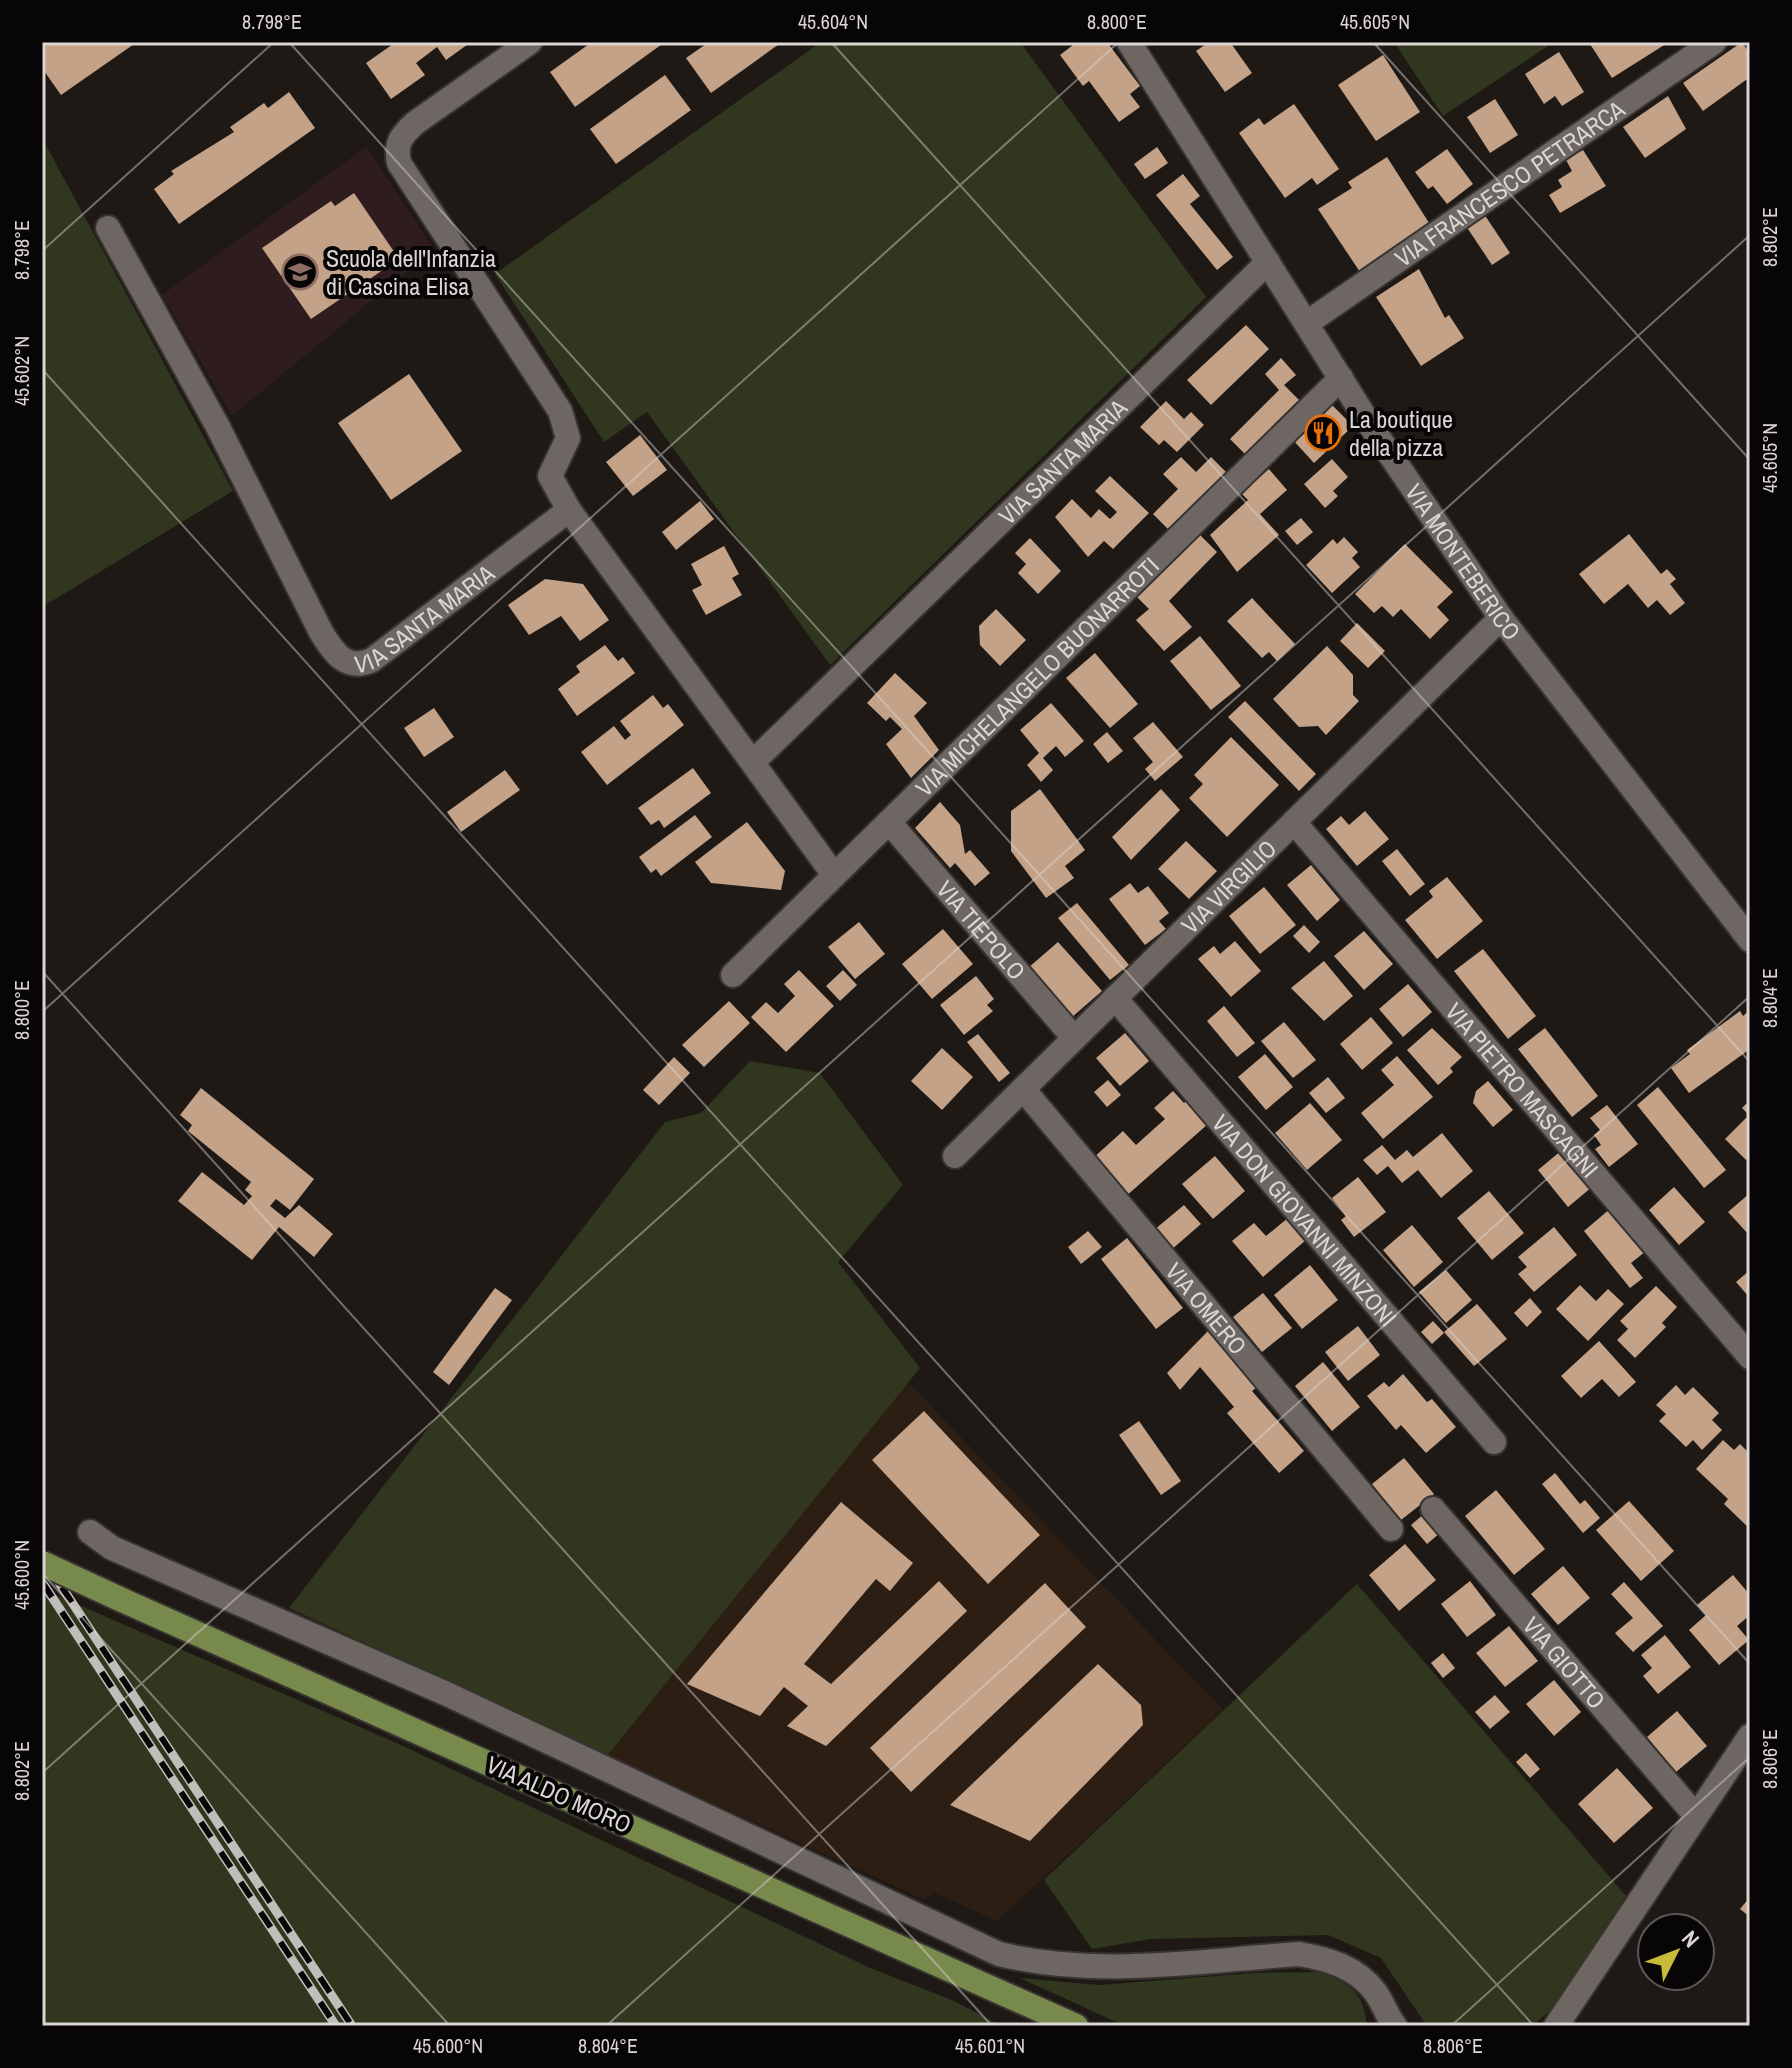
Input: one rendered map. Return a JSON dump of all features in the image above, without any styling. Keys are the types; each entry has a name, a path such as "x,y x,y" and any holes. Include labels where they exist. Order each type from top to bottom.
{"main road":[{"name":"VIA ALDO MORO","path":"42,1563 1076,2026"}],"street":[{"path":"530,42 415,123 401,136 396,149 399,163 560,411 568,438 550,476 569,510 834,875"},
{"name":"VIA MONTEBERICO","path":"1129,42 1341,378 1501,618 1750,940"},
{"name":"VIA FRANCESCO PETRARCA","path":"1307,323 1714,42"},
{"name":"VIA SANTA MARIA","path":"108,228 218,427 321,632 340,658 358,665 372,660 569,510"},
{"name":"VIA SANTA MARIA","path":"754,761 1268,262"},
{"name":"VIA MICHELANGELO BUONARROTI","path":"733,975 1341,378"},
{"name":"VIA VIRGILIO","path":"955,1156 1501,618"},
{"name":"VIA TIEPOLO","path":"889,822 1074,1038"},
{"name":"VIA PIETRO MASCAGNI","path":"1294,822 1750,1357"},
{"name":"VIA DON GIOVANNI MINZONI","path":"1115,998 1494,1442"},
{"name":"VIA OMERO","path":"1023,1089 1391,1529"},
{"name":"VIA GIOTTO","path":"1433,1509 1696,1816"},
{"path":"90,1532 112,1548 447,1694 999,1954 1042,1965 1095,1969 1299,1954 1329,1959 1355,1972 1375,1992 1392,2024"},
{"path":"1556,2026 1750,1736"}],"shaded area":[{"name":"Scuola dell'Infanzia di Cascina Elisa","path":"366,147 434,249 232,416 162,295"},
{"path":"908,1382 1223,1710 997,1921 935,1893 925,1900 608,1755"}],"green space":[{"path":"821,42 1020,42 1206,297 830,665 647,412 604,442 495,274"},
{"path":"1394,42 1554,42 1443,116"},
{"path":"42,138 233,491 42,607"},
{"path":"750,1061 820,1073 903,1185 838,1262 920,1368 608,1755 289,1608 665,1122 701,1113"},
{"path":"1357,1584 1626,1896 1552,2009 1532,2026 1427,2026 1381,1958 1328,1935 1151,1939 1092,1949 1044,1880"},
{"path":"42,1589 401,1745 868,1967 954,2001 1002,2026 42,2026"},
{"path":"1319,1972 1353,1990 1362,2004 1367,2026 1125,2026 1020,1978 1099,1985 1256,1973"}],"building":[{"path":"42,42 137,42 61,95 42,68"},
{"path":"396,42 471,42 446,60 437,47 416,63 425,75 391,99 366,63"},
{"path":"592,42 665,42 575,107 550,72"},
{"path":"709,42 782,42 711,93 686,58"},
{"path":"1077,42 1107,42 1140,86 1130,94 1140,107 1119,122 1089,81 1083,86 1060,55"},
{"path":"1209,42 1230,42 1252,73 1225,92 1196,51"},
{"path":"1669,42 1612,78 1590,44"},
{"path":"1742,42 1750,54 1750,77 1703,111 1683,83"},
{"path":"1559,52 1584,92 1562,106 1555,96 1544,104 1525,74"},
{"path":"1383,55 1420,112 1376,141 1338,85"},
{"path":"665,75 691,110 616,164 590,129"},
{"path":"289,92 315,128 179,224 154,189 174,174 171,171 234,132 230,127 264,103 268,108"},
{"path":"1668,96 1686,129 1645,158 1623,127"},
{"path":"1495,99 1518,135 1490,153 1467,117"},
{"path":"1294,104 1339,169 1317,185 1312,178 1285,198 1239,133 1259,118 1264,125"},
{"path":"1157,147 1168,163 1145,179 1134,164"},
{"path":"1447,149 1473,184 1447,204 1433,186 1428,189 1415,172"},
{"path":"1583,150 1606,186 1560,213 1549,195 1562,187 1558,180 1572,171 1566,160"},
{"path":"1387,157 1431,226 1360,272 1318,209 1352,188 1348,182"},
{"path":"1183,174 1200,196 1190,204 1233,257 1217,270 1156,195"},
{"path":"354,193 399,259 311,319 262,248 331,201 335,206"},
{"path":"1484,214 1510,253 1492,265 1466,226"},
{"path":"1419,269 1445,318 1449,315 1464,338 1421,366 1376,297"},
{"path":"1246,325 1269,349 1211,405 1187,380"},
{"path":"1281,358 1296,375 1284,385 1302,403 1248,457 1230,439 1279,390 1265,374"},
{"path":"409,374 462,451 391,500 338,423"},
{"path":"1166,401 1184,419 1191,412 1204,425 1177,452 1164,440 1159,445 1140,427"},
{"name":"La boutique della pizza","path":"1331,404 1353,426 1314,463 1293,440"},
{"path":"640,435 667,470 633,496 606,462"},
{"path":"1181,457 1196,472 1211,457 1227,473 1168,529 1153,514 1178,489 1163,474"},
{"path":"1332,459 1348,477 1333,491 1338,496 1325,508 1304,484"},
{"path":"1269,469 1287,490 1260,514 1279,535 1237,572 1210,535 1248,500 1241,493"},
{"path":"1110,476 1149,513 1113,549 1104,541 1088,557 1055,517 1072,499 1091,518 1099,509 1110,519 1117,512 1095,491"},
{"path":"700,501 714,519 676,550 662,532"},
{"path":"1301,518 1313,532 1297,545 1285,531"},
{"path":"1199,534 1217,552 1169,601 1192,627 1164,651 1136,620 1149,609 1136,596"},
{"path":"1629,534 1661,574 1667,569 1676,579 1670,584 1685,603 1670,615 1657,600 1648,608 1628,584 1604,604 1579,574"},
{"path":"1344,537 1358,552 1352,558 1360,567 1332,593 1306,565 1333,539 1337,544"},
{"path":"1030,538 1061,571 1038,594 1018,573 1026,564 1015,553"},
{"path":"1405,544 1453,592 1437,607 1449,620 1430,639 1401,609 1393,617 1382,606 1374,613 1355,594"},
{"path":"724,546 739,574 732,578 742,595 706,615 692,590 702,585 691,564"},
{"path":"545,579 583,584 609,620 580,641 561,616 529,635 508,605"},
{"path":"1252,598 1295,644 1277,661 1269,652 1262,658 1227,621"},
{"path":"996,609 1026,640 1000,666 980,645 979,626"},
{"path":"1357,623 1385,651 1368,668 1340,641"},
{"path":"1200,636 1241,686 1211,710 1170,661"},
{"path":"605,645 618,661 623,657 635,673 577,716 558,689 580,672 576,666"},
{"path":"1327,646 1353,675 1353,695 1359,701 1326,735 1318,726 1299,727 1273,699"},
{"path":"1095,653 1138,704 1110,728 1066,678"},
{"path":"895,673 927,703 914,716 939,750 911,778 886,744 902,729 890,717 886,721 867,703"},
{"path":"653,695 663,708 668,704 684,725 607,785 581,752 614,726 625,740 631,735 620,721"},
{"path":"1245,701 1316,774 1299,791 1228,717"},
{"path":"1051,703 1084,741 1065,757 1056,746 1043,758 1053,770 1041,782 1027,765 1039,753 1020,730"},
{"path":"434,708 454,737 424,757 404,728"},
{"path":"1153,722 1183,757 1155,781 1145,769 1153,762 1133,738"},
{"path":"1107,732 1123,751 1108,763 1093,744"},
{"path":"1231,737 1279,785 1227,837 1189,798 1203,784 1194,775"},
{"path":"693,768 711,793 664,828 659,820 651,825 638,808"},
{"path":"505,770 520,790 461,832 447,812"},
{"path":"1040,789 1085,850 1065,866 1074,878 1046,898 1011,851 1011,811"},
{"path":"1161,789 1180,810 1131,860 1112,837"},
{"path":"940,802 960,825 965,854 970,850 990,873 975,886 955,863 950,868 915,828"},
{"path":"1365,811 1389,839 1357,866 1326,829 1341,816 1349,825"},
{"path":"695,815 712,837 661,876 656,869 651,873 639,857"},
{"path":"747,822 785,871 781,890 711,883 695,862"},
{"path":"1186,841 1217,871 1189,899 1158,869"},
{"path":"1397,849 1425,884 1410,896 1382,861"},
{"path":"1311,865 1340,900 1317,921 1287,885"},
{"path":"1447,877 1483,921 1437,959 1405,920 1433,897 1429,891"},
{"path":"1130,883 1138,893 1148,886 1169,913 1159,921 1166,929 1145,945 1109,899"},
{"path":"1264,887 1296,925 1260,954 1229,916"},
{"path":"1077,903 1129,965 1110,980 1058,918"},
{"path":"859,922 885,954 855,979 828,947"},
{"path":"1304,925 1320,942 1309,953 1293,936"},
{"path":"943,929 973,964 932,999 902,964"},
{"path":"1364,931 1393,964 1364,990 1334,956"},
{"path":"1235,941 1261,971 1231,997 1198,959 1214,946 1220,954"},
{"path":"1058,942 1102,991 1071,1018 1028,968"},
{"path":"1483,949 1536,1016 1508,1039 1454,971"},
{"path":"1324,961 1353,996 1324,1021 1291,988"},
{"path":"799,970 834,1006 786,1052 751,1017 766,1002 778,1013 795,996 784,984"},
{"path":"843,970 857,985 840,1001 826,986"},
{"path":"976,976 994,999 987,1005 993,1011 964,1035 940,1005"},
{"path":"1408,984 1432,1012 1403,1037 1379,1009"},
{"path":"729,1001 750,1023 704,1067 682,1045"},
{"path":"1224,1006 1255,1043 1237,1057 1207,1021"},
{"path":"1750,1010 1750,1049 1689,1093 1671,1068 1690,1054 1687,1050 1740,1011 1743,1016"},
{"path":"1371,1017 1393,1043 1362,1070 1340,1044"},
{"path":"1284,1022 1316,1060 1293,1078 1261,1041"},
{"path":"1432,1028 1462,1057 1450,1068 1453,1072 1438,1085 1407,1050"},
{"path":"1545,1028 1598,1096 1572,1117 1518,1049"},
{"path":"1125,1033 1149,1061 1120,1086 1096,1058"},
{"path":"978,1034 1010,1073 999,1082 967,1042"},
{"path":"942,1048 973,1077 942,1110 911,1081"},
{"path":"1265,1054 1293,1087 1266,1110 1238,1077"},
{"path":"1397,1056 1433,1097 1383,1139 1361,1113 1394,1085 1381,1070"},
{"path":"674,1057 690,1073 659,1105 643,1090"},
{"path":"1328,1077 1345,1098 1326,1113 1309,1093"},
{"path":"1108,1080 1121,1095 1107,1107 1094,1092"},
{"path":"1488,1081 1513,1110 1493,1127 1473,1103 1476,1091"},
{"path":"1658,1087 1726,1170 1704,1188 1637,1105"},
{"path":"201,1088 314,1179 290,1210 276,1199 270,1206 285,1218 299,1205 333,1234 314,1257 279,1227 252,1260 178,1201 202,1172 244,1205 252,1196 245,1190 251,1182 188,1131 192,1125 180,1115"},
{"path":"1173,1091 1184,1103 1187,1100 1208,1124 1125,1197 1092,1159 1123,1131 1136,1145 1165,1119 1154,1108"},
{"path":"1750,1100 1750,1155 1746,1160 1725,1139 1749,1115 1742,1108"},
{"path":"1310,1103 1342,1140 1307,1170 1275,1133"},
{"path":"1607,1105 1638,1144 1609,1167 1595,1149 1601,1145 1594,1135 1600,1130 1590,1118"},
{"path":"1442,1133 1473,1171 1441,1198 1418,1170 1402,1183 1388,1166 1377,1175 1363,1160 1382,1145 1395,1160 1407,1150 1413,1157"},
{"path":"1562,1150 1592,1187 1568,1207 1538,1170"},
{"path":"1215,1156 1245,1191 1213,1219 1182,1184"},
{"path":"1358,1177 1386,1212 1354,1237 1341,1220 1346,1216 1332,1198"},
{"path":"1674,1187 1705,1222 1679,1245 1649,1210"},
{"path":"1489,1191 1524,1233 1492,1260 1457,1218"},
{"path":"1750,1193 1750,1236 1728,1212"},
{"path":"1184,1205 1201,1224 1171,1250 1154,1230"},
{"path":"1611,1208 1646,1251 1631,1263 1643,1278 1630,1288 1584,1231"},
{"path":"1288,1218 1306,1240 1263,1277 1232,1241 1254,1223 1266,1236"},
{"path":"1412,1225 1443,1262 1414,1287 1383,1250"},
{"path":"1554,1227 1577,1255 1534,1292 1518,1274 1527,1267 1518,1257"},
{"path":"1088,1231 1102,1247 1081,1264 1068,1247"},
{"path":"1127,1238 1183,1308 1156,1329 1101,1259"},
{"path":"1310,1265 1338,1300 1302,1329 1274,1295"},
{"path":"1446,1270 1472,1300 1446,1323 1419,1292"},
{"path":"1750,1270 1750,1298 1736,1282"},
{"path":"1580,1285 1596,1301 1608,1289 1624,1304 1588,1341 1556,1309"},
{"path":"1656,1286 1677,1307 1662,1323 1666,1327 1635,1358 1617,1340 1628,1329 1620,1321"},
{"path":"495,1288 512,1300 449,1385 433,1372"},
{"path":"1263,1293 1292,1328 1262,1352 1233,1317"},
{"path":"1530,1298 1542,1312 1527,1327 1514,1313"},
{"path":"1477,1304 1507,1339 1474,1366 1444,1332"},
{"path":"1433,1321 1444,1333 1432,1344 1421,1332"},
{"path":"1358,1326 1380,1355 1348,1381 1325,1352"},
{"path":"1208,1331 1256,1388 1252,1391 1304,1451 1279,1473 1227,1413 1234,1407 1200,1367 1180,1390 1167,1373"},
{"path":"1599,1341 1636,1382 1619,1397 1602,1379 1581,1398 1561,1376"},
{"path":"1323,1362 1360,1407 1332,1431 1295,1386"},
{"path":"1403,1374 1427,1402 1432,1399 1456,1427 1426,1453 1401,1425 1396,1430 1367,1396 1384,1382 1389,1387"},
{"path":"1676,1385 1685,1395 1693,1387 1719,1413 1712,1420 1722,1430 1702,1450 1693,1440 1686,1447 1659,1421 1666,1414 1656,1405"},
{"path":"924,1411 1040,1535 988,1584 872,1460"},
{"path":"1139,1421 1181,1481 1161,1495 1119,1435"},
{"path":"1723,1440 1734,1450 1740,1444 1750,1454 1750,1529 1724,1504 1728,1499 1696,1469"},
{"path":"1404,1458 1434,1494 1401,1520 1372,1484"},
{"path":"1555,1473 1580,1504 1585,1500 1600,1518 1583,1533 1542,1484"},
{"path":"1496,1490 1545,1549 1514,1575 1465,1516"},
{"path":"1629,1501 1674,1551 1641,1581 1596,1530"},
{"path":"841,1502 913,1563 890,1591 876,1579 804,1664 831,1684 939,1581 967,1611 826,1746 787,1726 808,1706 784,1687 760,1716 687,1684"},
{"path":"1424,1514 1440,1533 1427,1544 1411,1525"},
{"path":"1405,1544 1436,1580 1399,1611 1369,1575"},
{"path":"1563,1566 1590,1598 1558,1625 1531,1594"},
{"path":"1733,1575 1750,1595 1750,1615 1737,1626 1749,1640 1719,1665 1689,1630 1706,1615 1697,1605"},
{"path":"1470,1581 1496,1615 1467,1637 1441,1604"},
{"path":"1624,1582 1663,1626 1633,1652 1615,1633 1633,1618 1611,1594"},
{"path":"1045,1583 1086,1627 911,1792 870,1748"},
{"path":"1509,1626 1538,1661 1505,1687 1476,1653"},
{"path":"1665,1635 1691,1667 1658,1694 1643,1676 1652,1668 1641,1655"},
{"path":"1443,1653 1455,1668 1443,1678 1431,1663"},
{"path":"1098,1664 1141,1705 1143,1725 1030,1841 950,1805"},
{"path":"1554,1680 1581,1712 1554,1736 1526,1704"},
{"path":"1495,1695 1510,1712 1490,1729 1475,1712"},
{"path":"1677,1711 1707,1746 1676,1772 1647,1737"},
{"path":"1526,1753 1540,1769 1530,1778 1516,1762"},
{"path":"1617,1768 1653,1808 1614,1843 1578,1804"},
{"path":"1750,1897 1750,1917 1740,1909"}],"railway":[{"path":"42,1557 352,2026"},
{"path":"42,1582 336,2026"}],"place":[{"name":"Scuola dell'Infanzia di Cascina Elisa","path":"300,272"},
{"name":"La boutique della pizza","path":"1323,433"}]}
